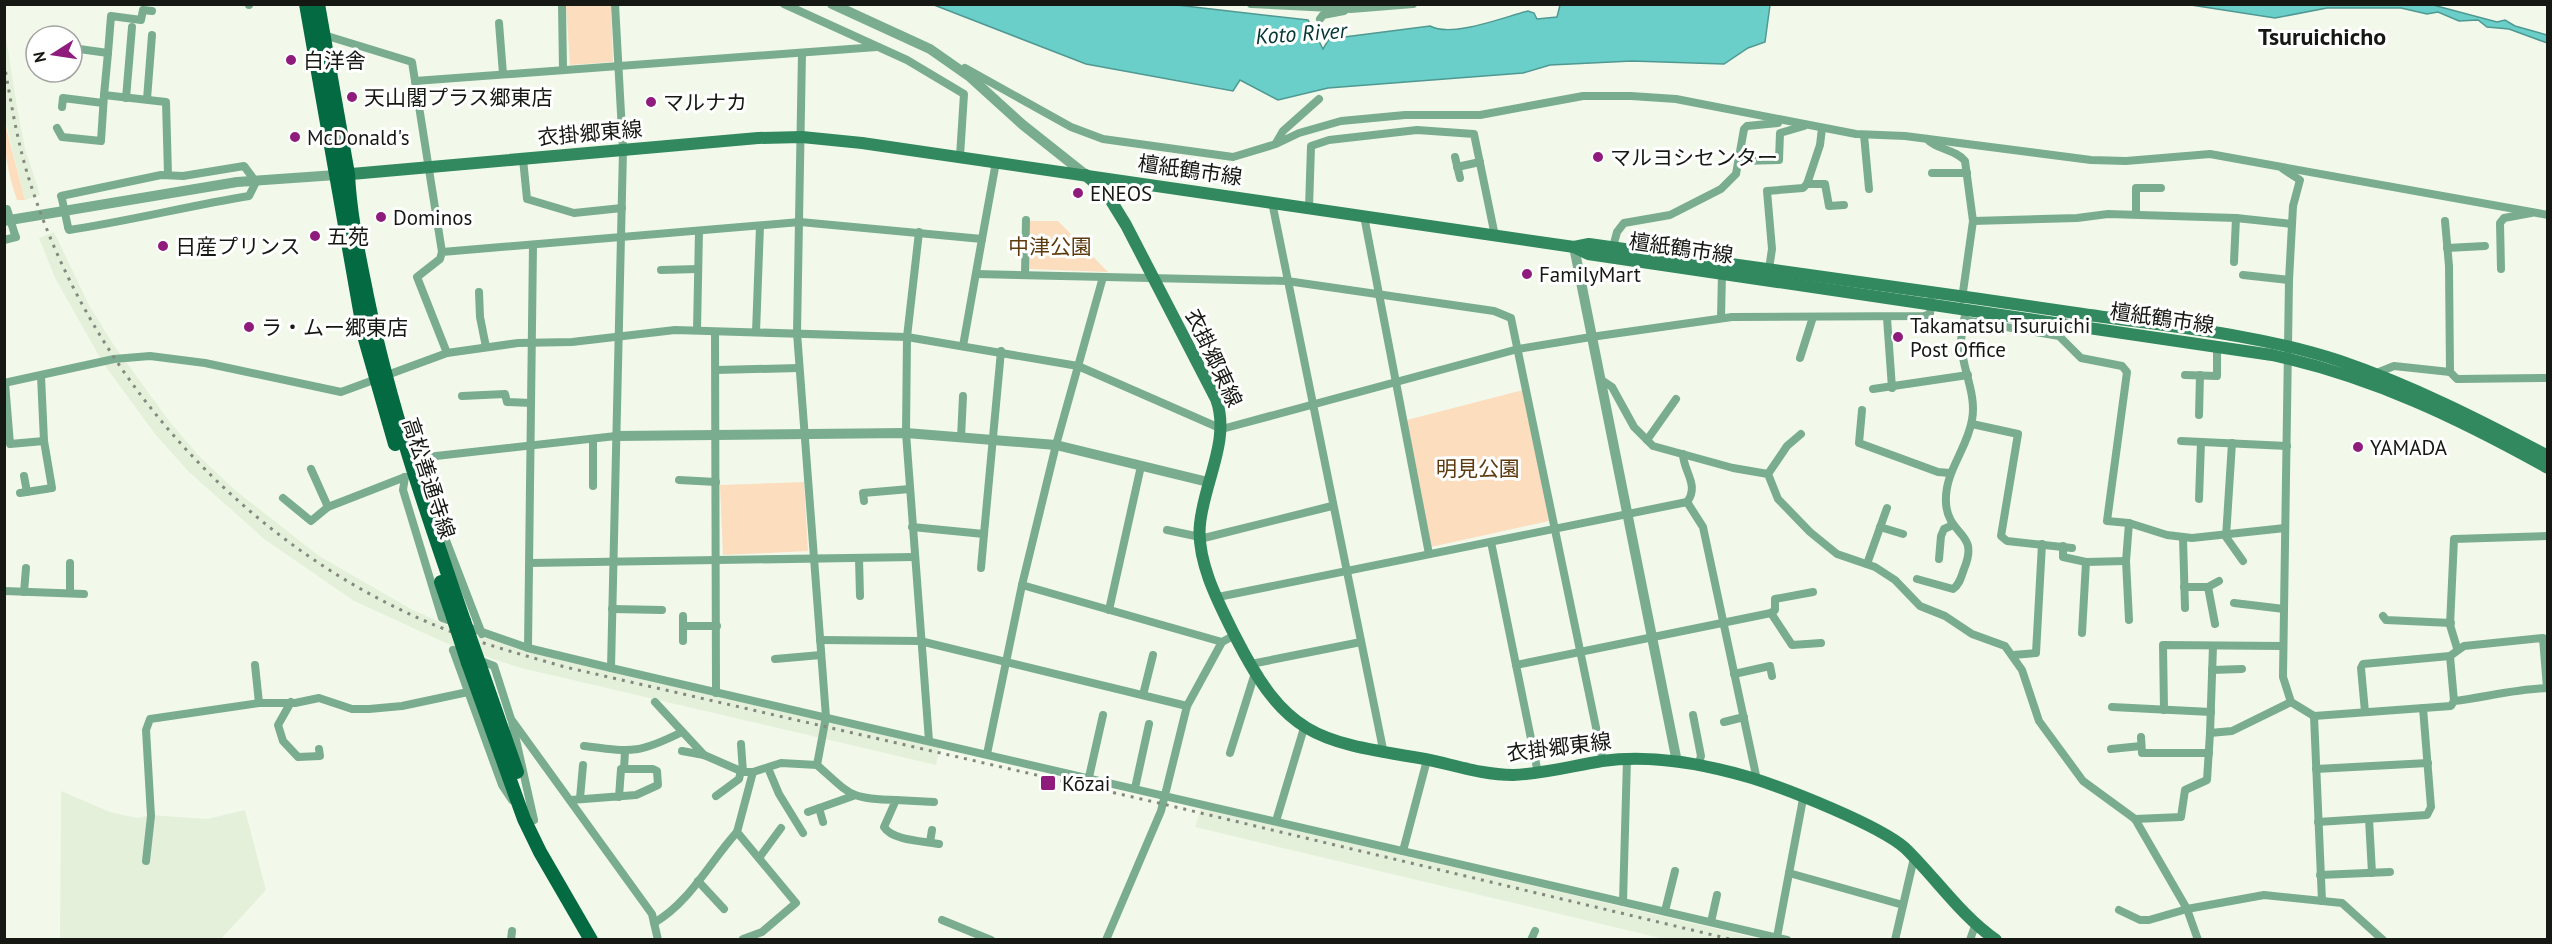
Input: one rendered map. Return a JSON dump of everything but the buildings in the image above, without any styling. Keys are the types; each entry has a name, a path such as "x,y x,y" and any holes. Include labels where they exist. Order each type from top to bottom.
{"main road":[{"name":"高松善通寺線","path":"306,4 342,175 350,201 380,376 405,477 459,619"},
{"name":"高松善通寺線","path":"318,4 342,175"},
{"name":"衣掛郷東線","path":"342,175 802,137 960,156 1086,175 1107,194 1126,225 1216,399 1221,413 1222,429 1208,482 1200,538 1204,561 1235,635 1253,669 1279,706 1304,728 1340,744 1489,774 1538,772 1627,759 1677,762 1757,780 1884,834 1902,846 1976,923 1996,939"},
{"name":"檀紙鶴市線","path":"1086,175 1574,247 1588,254 1722,273 1932,298"},
{"name":"檀紙鶴市線","path":"1574,247 1589,244 1769,269 1932,298 1963,308 2060,329 2288,353 2421,402 2466,423 2547,468"},
{"name":"檀紙鶴市線","path":"1963,308 2288,353 2374,374 2470,415 2547,456"},
{"name":"高松善通寺線","path":"380,376 423,502 474,665 540,852 591,939"},
{"name":"高松善通寺線","path":"529,819 597,939"}],"street":[{"path":"562,4 563,70"},
{"path":"611,668 623,150 615,4"},
{"path":"784,4 802,10 907,60 964,94 960,156"},
{"path":"832,4 930,49 1071,127 1103,139 1233,157 1276,144 1317,127 1351,120 1405,115 1480,115 1583,96 1676,99 1864,135 1926,138 2091,160 2126,161 2210,154 2547,215"},
{"path":"1251,4 1351,9 1413,4"},
{"path":"57,128 62,137 101,141 111,16 141,20 146,8"},
{"path":"1320,19 1323,15 1351,9"},
{"path":"499,23 503,74"},
{"path":"126,98 132,27"},
{"path":"147,99 152,35"},
{"path":"324,35 412,62 442,252 440,259 417,277 447,353"},
{"path":"415,81 877,47"},
{"path":"84,49 108,53"},
{"path":"930,49 970,77 1023,126 1086,175"},
{"path":"802,52 797,333 826,717 817,765"},
{"path":"62,107 63,98 126,98 166,102 168,176"},
{"path":"1276,144 1283,131 1318,99"},
{"path":"1613,247 1617,232 1624,223 1670,215 1721,189 1736,174 1741,161 1744,129 1747,126 1787,122"},
{"path":"1741,161 1779,160 1780,133 1785,130 1799,130 1804,125"},
{"path":"1769,269 1773,249 1767,191 1803,188 1807,184 1820,145 1822,128"},
{"path":"1309,207 1311,146 1329,140 1417,130 1444,133 1469,132 1474,134 1495,236"},
{"path":"1864,135 1869,189"},
{"path":"1917,579 1953,588 1958,585 1970,556 1970,547 1953,525 1946,505 1950,473 1972,424 1973,412 1961,343 1973,221 1965,160 1960,154 1939,147 1926,138"},
{"path":"1455,157 1460,178"},
{"path":"523,159 527,199 574,213 622,208"},
{"path":"963,346 996,162"},
{"path":"1457,167 1480,162"},
{"path":"2278,165 2300,180 2292,224 2289,280 2283,677 2291,702 2314,716 2451,706 2454,701 2450,656"},
{"path":"244,166 256,182 249,196 185,206 69,230 61,196 168,176 183,176 244,166"},
{"path":"1932,173 1967,173"},
{"path":"4,221 143,196 256,182 342,175"},
{"path":"1807,184 1825,184 1829,206 1844,205"},
{"path":"2136,214 2136,188 2161,188"},
{"path":"1272,202 1311,405 1384,754"},
{"path":"4,240 16,237 6,207"},
{"path":"2501,269 2500,223 2504,218 2534,213 2547,220"},
{"path":"1973,221 2136,214 2236,218 2292,224"},
{"path":"1364,216 1429,554"},
{"path":"2234,262 2236,218"},
{"path":"1025,275 1026,220"},
{"path":"2445,221 2450,372"},
{"path":"442,252 800,222 982,238"},
{"path":"756,332 760,225"},
{"path":"698,330 699,231"},
{"path":"919,232 907,337 906,433 929,741"},
{"path":"528,648 533,244"},
{"path":"2447,248 2485,246"},
{"path":"1574,247 1677,762"},
{"path":"661,270 698,269"},
{"path":"1721,318 1722,273"},
{"path":"976,274 1287,281 1504,313 1511,318 1603,761"},
{"path":"2243,275 2289,280"},
{"path":"987,754 1022,585 1056,445 1103,277"},
{"path":"479,292 480,317 486,347"},
{"path":"44,441 10,444 5,383 114,359 150,356 205,363 341,392 447,353 531,342 572,342 618,334 698,330 907,337 1001,351 1078,366 1222,429 1518,349 1721,318 1924,316 1930,314 1932,298"},
{"path":"1800,358 1813,317"},
{"path":"1887,318 1892,388"},
{"path":"2060,329 2081,358 2122,366 2127,372 2107,521 2129,523 2183,538 2285,528"},
{"path":"715,332 718,561 716,693"},
{"path":"2185,375 2217,376 2217,345"},
{"path":"981,568 1001,351"},
{"path":"2374,374 2394,366 2450,372 2457,379 2547,378"},
{"path":"716,370 799,368"},
{"path":"1874,389 1968,375"},
{"path":"2199,415 2200,375"},
{"path":"24,476 23,493 52,488 44,441 41,376"},
{"path":"1600,379 1612,387 1628,419 1653,446 1733,468 1768,474"},
{"path":"462,396 505,394 507,402 531,403"},
{"path":"961,438 963,396"},
{"path":"1647,440 1676,399"},
{"path":"1862,410 1859,443 1938,472 1950,473"},
{"path":"1972,424 2018,434 2001,536 2007,542 2067,547 2063,557 2086,562 2126,561"},
{"path":"409,459 616,436 906,433 1056,445 1208,482"},
{"path":"1768,474 1787,446 1801,434"},
{"path":"593,440 593,486"},
{"path":"2181,441 2287,446"},
{"path":"2199,499 2201,442"},
{"path":"2232,444 2226,537 2243,561"},
{"path":"1218,597 1687,502 1691,496 1691,481 1683,454"},
{"path":"1109,610 1141,466"},
{"path":"311,469 328,507"},
{"path":"1768,474 1778,499 1810,532 1837,555 1867,564 1895,580 1920,606 1945,616 1972,634 1998,642 2013,655 2022,670 2039,721 2083,781 2135,819 2187,909 2198,939"},
{"path":"283,498 311,521 328,507 405,477"},
{"path":"405,477 403,490 442,618 482,634 528,648 716,693 1787,939"},
{"path":"679,480 716,482"},
{"path":"864,501 863,493 910,489"},
{"path":"423,502 437,517 482,634"},
{"path":"1687,502 1703,527 1757,780"},
{"path":"1167,530 1200,538 1332,506"},
{"path":"1867,564 1887,508"},
{"path":"2129,523 2126,561 2129,620"},
{"path":"1940,559 1941,536 1944,529 1953,525"},
{"path":"1880,526 1903,534"},
{"path":"912,527 984,534"},
{"path":"2457,648 2451,622 2454,539 2547,536"},
{"path":"2183,538 2184,608"},
{"path":"1491,542 1538,772"},
{"path":"2013,655 2036,653 2042,544"},
{"path":"530,563 914,557"},
{"path":"859,558 860,596"},
{"path":"2082,633 2086,562"},
{"path":"70,563 70,593"},
{"path":"24,592 26,568"},
{"path":"2184,587 2208,587 2219,582"},
{"path":"1022,585 1222,642"},
{"path":"2208,587 2215,624"},
{"path":"4,591 84,594"},
{"path":"1516,665 1772,613 1775,610 1775,599 1813,591"},
{"path":"2234,603 2284,609"},
{"path":"612,609 662,610"},
{"path":"1772,613 1792,645 1821,643"},
{"path":"2383,616 2386,620 2451,622"},
{"path":"683,641 683,621 717,626"},
{"path":"1106,939 1166,795 1187,706 1222,642 1235,635"},
{"path":"2365,712 2361,668 2364,664 2450,656 2457,648 2515,639 2543,638 2547,688 2516,689 2494,696 2454,701"},
{"path":"820,640 920,641 1187,706"},
{"path":"1230,753 1253,669 1361,642"},
{"path":"2164,710 2163,645 2283,646"},
{"path":"2135,819 2181,817 2185,790 2207,780 2213,646"},
{"path":"453,650 494,666 511,719 534,810 529,819 502,785 453,650"},
{"path":"775,659 821,655"},
{"path":"1143,695 1153,655"},
{"path":"255,665 260,703"},
{"path":"1734,674 1770,666 1772,676"},
{"path":"2212,670 2242,669"},
{"path":"146,861 151,816 146,730 150,719 260,703 319,698 352,709 369,709 402,706 468,692"},
{"path":"291,702 279,725 283,741 298,757 320,756 319,749"},
{"path":"655,702 704,755"},
{"path":"2210,733 2232,731 2291,702"},
{"path":"2112,707 2211,712"},
{"path":"2318,822 2427,816 2431,807 2424,708"},
{"path":"1089,777 1103,714"},
{"path":"1693,715 1701,756 1698,766"},
{"path":"2314,716 2322,901"},
{"path":"1724,722 1744,717"},
{"path":"511,719 576,799 652,914 658,939"},
{"path":"1135,788 1149,724"},
{"path":"1276,821 1304,728"},
{"path":"584,746 625,751 650,749 682,732"},
{"path":"2111,749 2141,741 2142,753 2209,753"},
{"path":"654,923 682,903 715,856 737,832 746,772 741,744"},
{"path":"624,769 625,751"},
{"path":"682,751 704,755 746,772 781,763 817,765 853,796 862,799 934,802"},
{"path":"1623,902 1627,759"},
{"path":"1403,851 1427,760"},
{"path":"2316,769 2428,763"},
{"path":"576,799 583,765"},
{"path":"768,768 779,794 802,833"},
{"path":"576,799 619,797 636,795 658,785 657,771 621,769 619,797"},
{"path":"716,796 746,772"},
{"path":"808,812 853,796"},
{"path":"1777,937 1803,799"},
{"path":"896,800 884,827 887,831 894,835 934,843 932,830"},
{"path":"819,808 823,822"},
{"path":"2369,819 2372,873"},
{"path":"759,858 781,828"},
{"path":"737,832 796,903 762,932 742,939"},
{"path":"1895,939 1914,858"},
{"path":"1665,911 1675,871"},
{"path":"2320,875 2390,872"},
{"path":"1789,873 1903,905"},
{"path":"698,881 724,909"},
{"path":"1711,922 1717,895"},
{"path":"2118,910 2140,920 2149,920 2187,909 2264,895 2342,903 2383,939"},
{"path":"942,920 991,939"},
{"path":"1970,939 1976,923"}],"shaded area":[{"path":"4,25 25,148 40,195 25,200 5,120"},
{"path":"54,232 89,305 113,344 169,421 199,456 235,490 319,556 411,609 451,627 566,661 940,747 936,765 521,668 448,644 354,601 264,539 188,471 155,434 103,363 55,278 39,238"},
{"path":"61,791 110,812 137,818 151,815 207,819 245,810 266,890 221,939 60,940"},
{"path":"1201,808 1760,939 1664,939 1195,827"}],"green space":[{"path":"566,5 611,5 613,62 570,65"},
{"path":"4,120 25,200 17,200 8,170"},
{"name":"中津公園","path":"1027,221 1058,221 1108,272 1028,269"},
{"name":"明見公園","path":"1523,390 1549,521 1431,547 1407,420"},
{"path":"804,482 808,551 723,555 720,485"}],"water":[{"name":"Koto River","path":"1168,4 1308,20 1323,49 1329,39 1430,26 1451,30 1492,22 1528,11 1534,13 1537,19 1557,17 1560,5 1770,5 1765,42 1748,48 1724,64 1632,61 1550,65 1523,73 1328,88 1278,100 1240,80 1233,91 1086,64 934,5"},
{"path":"2191,5 2433,5 2497,22 2505,20 2515,26 2547,35 2547,43 2509,29 2487,27 2478,20 2459,21 2438,12 2427,14 2401,8 2327,8 2275,18"}],"railway":[{"path":"4,63 25,165 57,254 94,325 138,392 190,453 247,509 311,558 379,599 452,632 565,667 1163,804 1734,940"}],"place":[{"name":"白洋舎","path":"291,60"},
{"name":"天山閣プラス郷東店","path":"352,97"},
{"name":"マルナカ","path":"651,102"},
{"name":"McDonald's","path":"295,137"},
{"name":"マルヨシセンター","path":"1598,157"},
{"name":"ENEOS","path":"1078,193"},
{"name":"Dominos","path":"381,217"},
{"name":"五苑","path":"315,236"},
{"name":"日産プリンス","path":"163,246"},
{"name":"FamilyMart","path":"1527,274"},
{"name":"ラ・ムー郷東店","path":"249,327"},
{"name":"Takamatsu Tsuruichi Post Office","path":"1898,337"},
{"name":"YAMADA","path":"2358,447"},
{"name":"Kōzai","path":"1048,783"}],"district":[{"name":"Tsuruichicho","path":"2322,36"}]}
